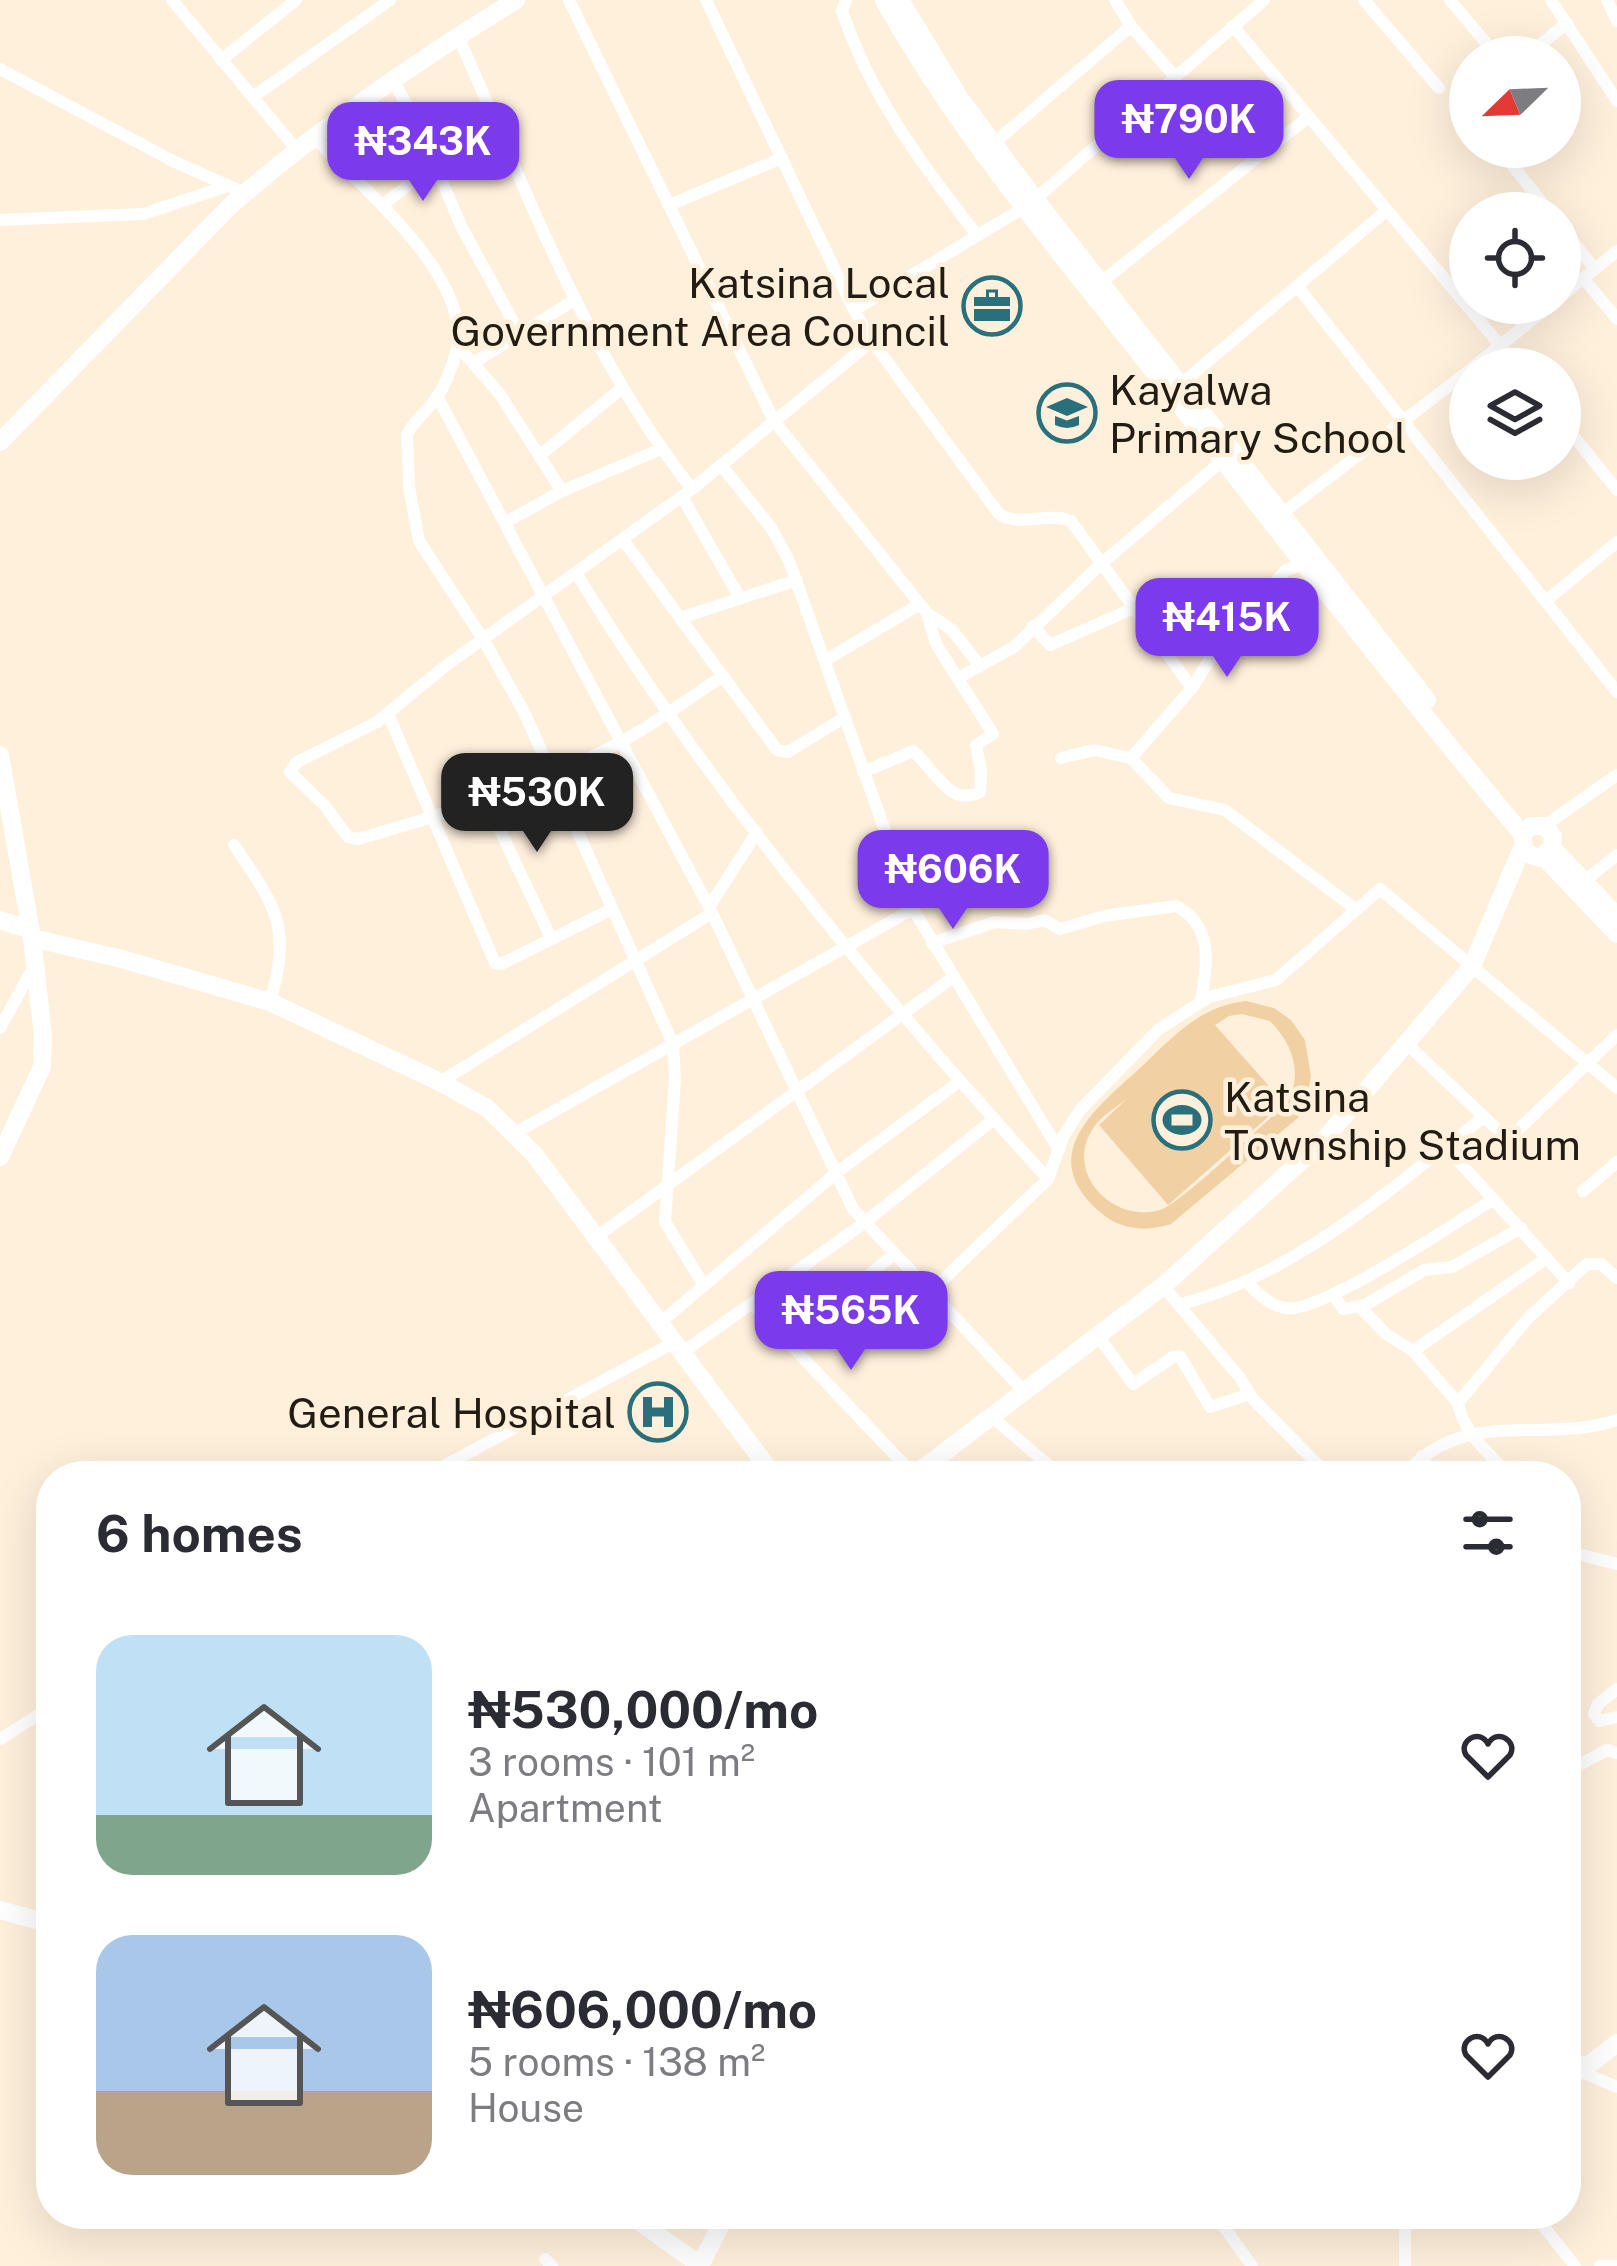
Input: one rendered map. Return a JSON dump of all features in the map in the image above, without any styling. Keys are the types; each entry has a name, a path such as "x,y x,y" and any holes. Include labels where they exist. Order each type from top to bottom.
{"street":[{"path":"172,0 297,151"},
{"path":"221,60 296,0"},
{"path":"254,96 390,0"},
{"path":"0,442 237,189 516,0"},
{"path":"568,0 774,421 923,609 952,630 980,666"},
{"path":"706,0 872,341 999,514 1011,520 1066,517 1192,688"},
{"path":"846,0 842,11 883,107 976,234"},
{"path":"884,0 940,94 1181,384 1538,842 1564,883 1617,934"},
{"path":"900,0 1029,203 1302,565 1538,842 1617,916"},
{"path":"1115,0 1175,77"},
{"path":"854,310 1029,203 1264,0"},
{"path":"1364,0 1439,88"},
{"path":"1450,0 1480,36"},
{"path":"1551,0 1617,101"},
{"path":"1607,0 1617,21"},
{"path":"1551,36 1567,23"},
{"path":"994,143 1131,26"},
{"path":"1233,26 1501,346"},
{"path":"458,36 576,299 622,389 687,493 740,598"},
{"path":"0,69 175,162 237,189"},
{"path":"394,82 461,226 520,334"},
{"path":"1100,283 1307,118"},
{"path":"315,138 415,243 444,290 460,331 437,396 407,434 412,514 423,548 524,712 673,1044 675,1079 664,1210 668,1229 703,1284"},
{"path":"669,206 782,158"},
{"path":"382,205 436,165"},
{"path":"1515,168 1533,192"},
{"path":"0,220 143,214 237,189"},
{"path":"1181,384 1386,211"},
{"path":"1581,280 1617,251"},
{"path":"1581,261 1617,319"},
{"path":"1297,286 1617,692"},
{"path":"475,362 576,299"},
{"path":"1498,348 1528,324"},
{"path":"723,676 622,741 550,773 486,801 352,839 290,772 297,762 388,713 687,493 872,341"},
{"path":"458,346 475,362 562,491"},
{"path":"1281,514 1449,386"},
{"path":"539,456 622,389"},
{"path":"437,396 710,910 864,1223 1023,1390"},
{"path":"1581,445 1617,490"},
{"path":"506,522 562,491 661,449"},
{"path":"958,678 1014,646 1222,461"},
{"path":"721,465 772,529 796,580 913,909 1059,1150"},
{"path":"623,540 783,753 845,717"},
{"path":"1547,600 1617,542"},
{"path":"1131,758 1192,688 1221,641 1286,570 1302,565"},
{"path":"576,574 666,712 757,832 904,1015 1048,1180"},
{"path":"680,618 796,580"},
{"path":"1034,626 1050,645 1134,608"},
{"path":"826,660 923,609"},
{"path":"863,772 913,751 953,794 970,797 980,793 976,745 993,734 936,644 923,609"},
{"path":"388,713 495,963 612,909"},
{"path":"1061,758 1094,750 1131,758 1168,798 1225,809 1354,908"},
{"path":"0,755 31,930 42,1067 0,1157"},
{"path":"936,1461 1163,1286 1322,1142 1472,966 1498,906 1538,842 1617,775"},
{"path":"486,801 551,938"},
{"path":"440,1082 710,910 757,832"},
{"path":"234,845 274,907 281,929 270,1002"},
{"path":"1583,882 1617,854"},
{"path":"931,1292 1048,1180 1070,1124 1093,1092 1159,1029 1201,1001 1276,980 1354,908 1384,889 1617,1088"},
{"path":"932,943 995,922 1044,920 1060,929 1104,916 1176,906 1193,919 1207,946 1201,1001"},
{"path":"515,1133 913,909"},
{"path":"0,920 270,1002 487,1108 515,1133 763,1461"},
{"path":"0,1028 34,965"},
{"path":"595,1238 952,978"},
{"path":"1407,1044 1499,1131 1517,1131 1617,1035"},
{"path":"660,1323 836,1174 960,1081"},
{"path":"1181,1304 1247,1282 1343,1223 1484,1117"},
{"path":"455,1461 679,1347 752,1304 994,1120"},
{"path":"1445,1146 1569,1283"},
{"path":"1583,1191 1617,1162"},
{"path":"1247,1282 1268,1301 1286,1308 1321,1301 1494,1199"},
{"path":"1333,1294 1341,1308 1360,1307 1424,1270 1452,1267 1521,1228"},
{"path":"789,1343 895,1254"},
{"path":"1414,1351 1547,1258"},
{"path":"1494,1461 1481,1448 1458,1411 1458,1403 1528,1318 1591,1262 1617,1278"},
{"path":"1163,1286 1250,1394 1315,1461"},
{"path":"752,1304 912,1461"},
{"path":"1360,1307 1386,1334 1414,1351 1458,1403"},
{"path":"1098,1336 1132,1384 1180,1357 1210,1407 1250,1394"},
{"path":"990,1415 1044,1461"},
{"path":"1417,1461 1458,1436 1600,1426 1617,1420"},
{"path":"1422,1456 1425,1461"},
{"path":"1581,1555 1617,1564"},
{"path":"1617,1689 1598,1704 1594,1714 1599,1721 1617,1717"},
{"path":"0,1739 36,1716"},
{"path":"1581,1764 1606,1750 1617,1753"},
{"path":"0,1910 36,1920"},
{"path":"1581,2067 1617,2043"},
{"path":"1581,2069 1617,2087"},
{"path":"650,2229 701,2266 719,2229"},
{"path":"1226,2229 1252,2266"},
{"path":"1405,2229 1405,2266"},
{"path":"1546,2229 1575,2266"},
{"path":"1600,2266 1617,2266"}],"shaded area":[{"path":"1246,1001 1274,1008 1291,1020 1305,1040 1311,1076 1299,1117 1171,1224 1134,1228 1109,1219 1082,1192 1072,1172 1078,1135 1105,1100 1175,1035 1229,1004","holes":["1242,1014 1270,1021 1293,1059 1295,1080 1288,1102 1204,1178 1171,1204 1160,1210 1126,1209 1098,1191 1084,1161 1086,1144 1097,1123 1129,1097 1099,1125 1168,1205 1284,1103 1215,1025"]}],"place":[{"name":"Katsina Local Government Area Council","path":"992,306"},
{"name":"Kayalwa Primary School","path":"1067,413"},
{"name":"Katsina Township Stadium","path":"1182,1120"},
{"name":"General Hospital","path":"658,1412"}]}
